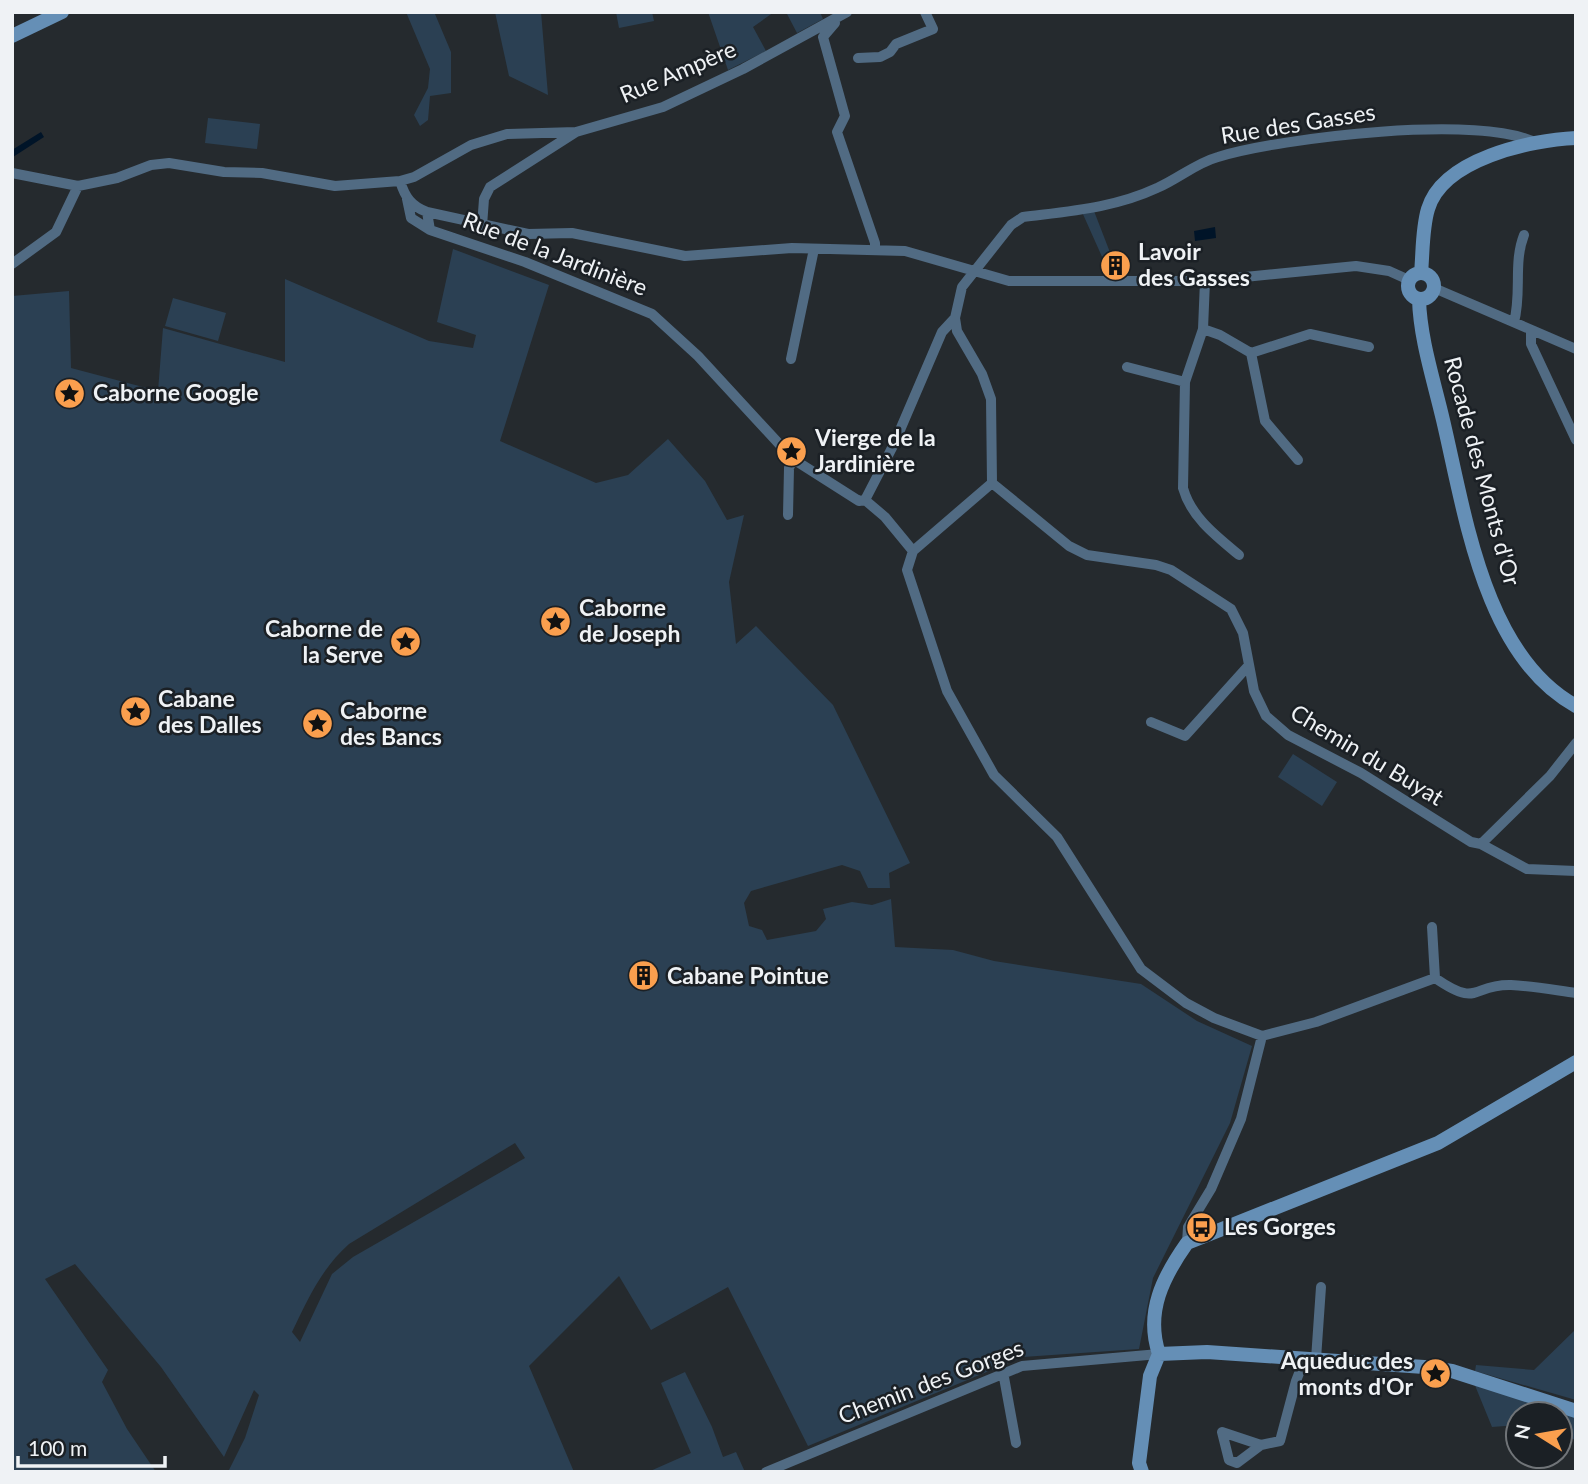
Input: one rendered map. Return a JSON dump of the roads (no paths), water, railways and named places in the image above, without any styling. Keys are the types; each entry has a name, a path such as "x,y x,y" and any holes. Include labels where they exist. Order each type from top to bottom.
{"street":[{"path":"12,36 62,12"},
{"name":"Rue Ampère","path":"78,186 117,178 150,164 169,163 224,172 262,173 335,186 400,181 414,177 471,145 507,134 576,132 663,107 743,69 846,12"},
{"path":"858,58 880,57 890,52 896,44 933,29 925,12"},
{"path":"834,20 823,37 845,116 837,132 875,243 874,250"},
{"name":"Rue des Gasses","path":"973,271 1011,225 1023,217 1107,207 1219,156 1306,140 1417,129 1523,135 1538,144"},
{"path":"482,226 484,199 491,187 576,132"},
{"path":"407,199 415,207 427,212 482,226 528,234 572,233 685,256 814,249 874,250 926,256 1009,281 1205,281 1356,266 1389,271 1415,276 1432,279 1434,288 1430,296 1419,299 1409,292 1415,276 1428,208 1449,176 1480,160 1538,144 1576,138"},
{"path":"12,173 78,186 56,232 47,242 12,264"},
{"name":"Rue de la Jardinière","path":"400,181 411,218 430,230 525,262 652,314 698,356 793,459 859,501 865,500 885,517 913,551"},
{"name":"Rue de la Jardinière","path":"427,212 430,230"},
{"path":"1514,322 1518,306 1517,253 1524,235"},
{"path":"791,359 814,249"},
{"path":"973,271 962,287 956,318 957,331 982,374 991,399 992,483 913,551 907,570 947,691 994,775 1057,837 1142,969 1186,1003 1214,1018 1262,1036 1316,1022 1434,978"},
{"path":"1205,281 1203,329 1185,382 1183,488 1186,500 1206,528 1239,555"},
{"path":"1434,288 1576,349"},
{"name":"Rocade des Monts d'Or","path":"1419,299 1423,332 1459,488 1490,597 1524,662 1538,679 1576,706"},
{"path":"865,500 894,444 942,332 956,318"},
{"path":"1203,329 1220,335 1251,353 1310,334 1369,347"},
{"path":"1531,330 1531,344 1576,440"},
{"path":"1251,353 1265,421 1298,460"},
{"path":"1127,368 1185,382"},
{"path":"788,515 789,468 793,459"},
{"name":"Chemin du Buyat","path":"992,483 1069,546 1087,555 1156,565 1171,570 1231,609 1243,633 1254,691 1266,716 1288,735 1361,773 1471,842 1481,844 1527,869 1576,871"},
{"path":"1151,722 1185,736 1249,665"},
{"path":"1481,844 1550,775 1576,743"},
{"path":"1432,927 1434,978"},
{"path":"1434,978 1456,993 1473,995 1507,985 1576,993"},
{"path":"1142,1472 1139,1463 1150,1376 1159,1354 1154,1338 1163,1277 1186,1242 1188,1227 1211,1189 1241,1119 1262,1036"},
{"path":"1186,1242 1438,1143 1576,1062"},
{"path":"1261,1445 1280,1441 1296,1381 1311,1359 1321,1287"},
{"path":"1159,1354 1207,1352 1452,1371 1576,1410"},
{"name":"Chemin des Gorges","path":"766,1472 1003,1372 1037,1363 1159,1354"},
{"path":"1286,1357 1296,1381"},
{"path":"1003,1372 1016,1443"}],"place":[{"name":"Lavoir des Gasses","path":"1115,265"},
{"name":"Caborne Google","path":"70,393"},
{"name":"Vierge de la Jardinière","path":"792,451"},
{"name":"Caborne de Joseph","path":"556,621"},
{"name":"Caborne de la Serve","path":"406,642"},
{"name":"Cabane des Dalles","path":"135,712"},
{"name":"Caborne des Bancs","path":"317,724"},
{"name":"Cabane Pointue","path":"644,976"},
{"name":"Les Gorges","path":"1201,1227"},
{"name":"Aqueduc des monts d'Or","path":"1436,1374"}]}
